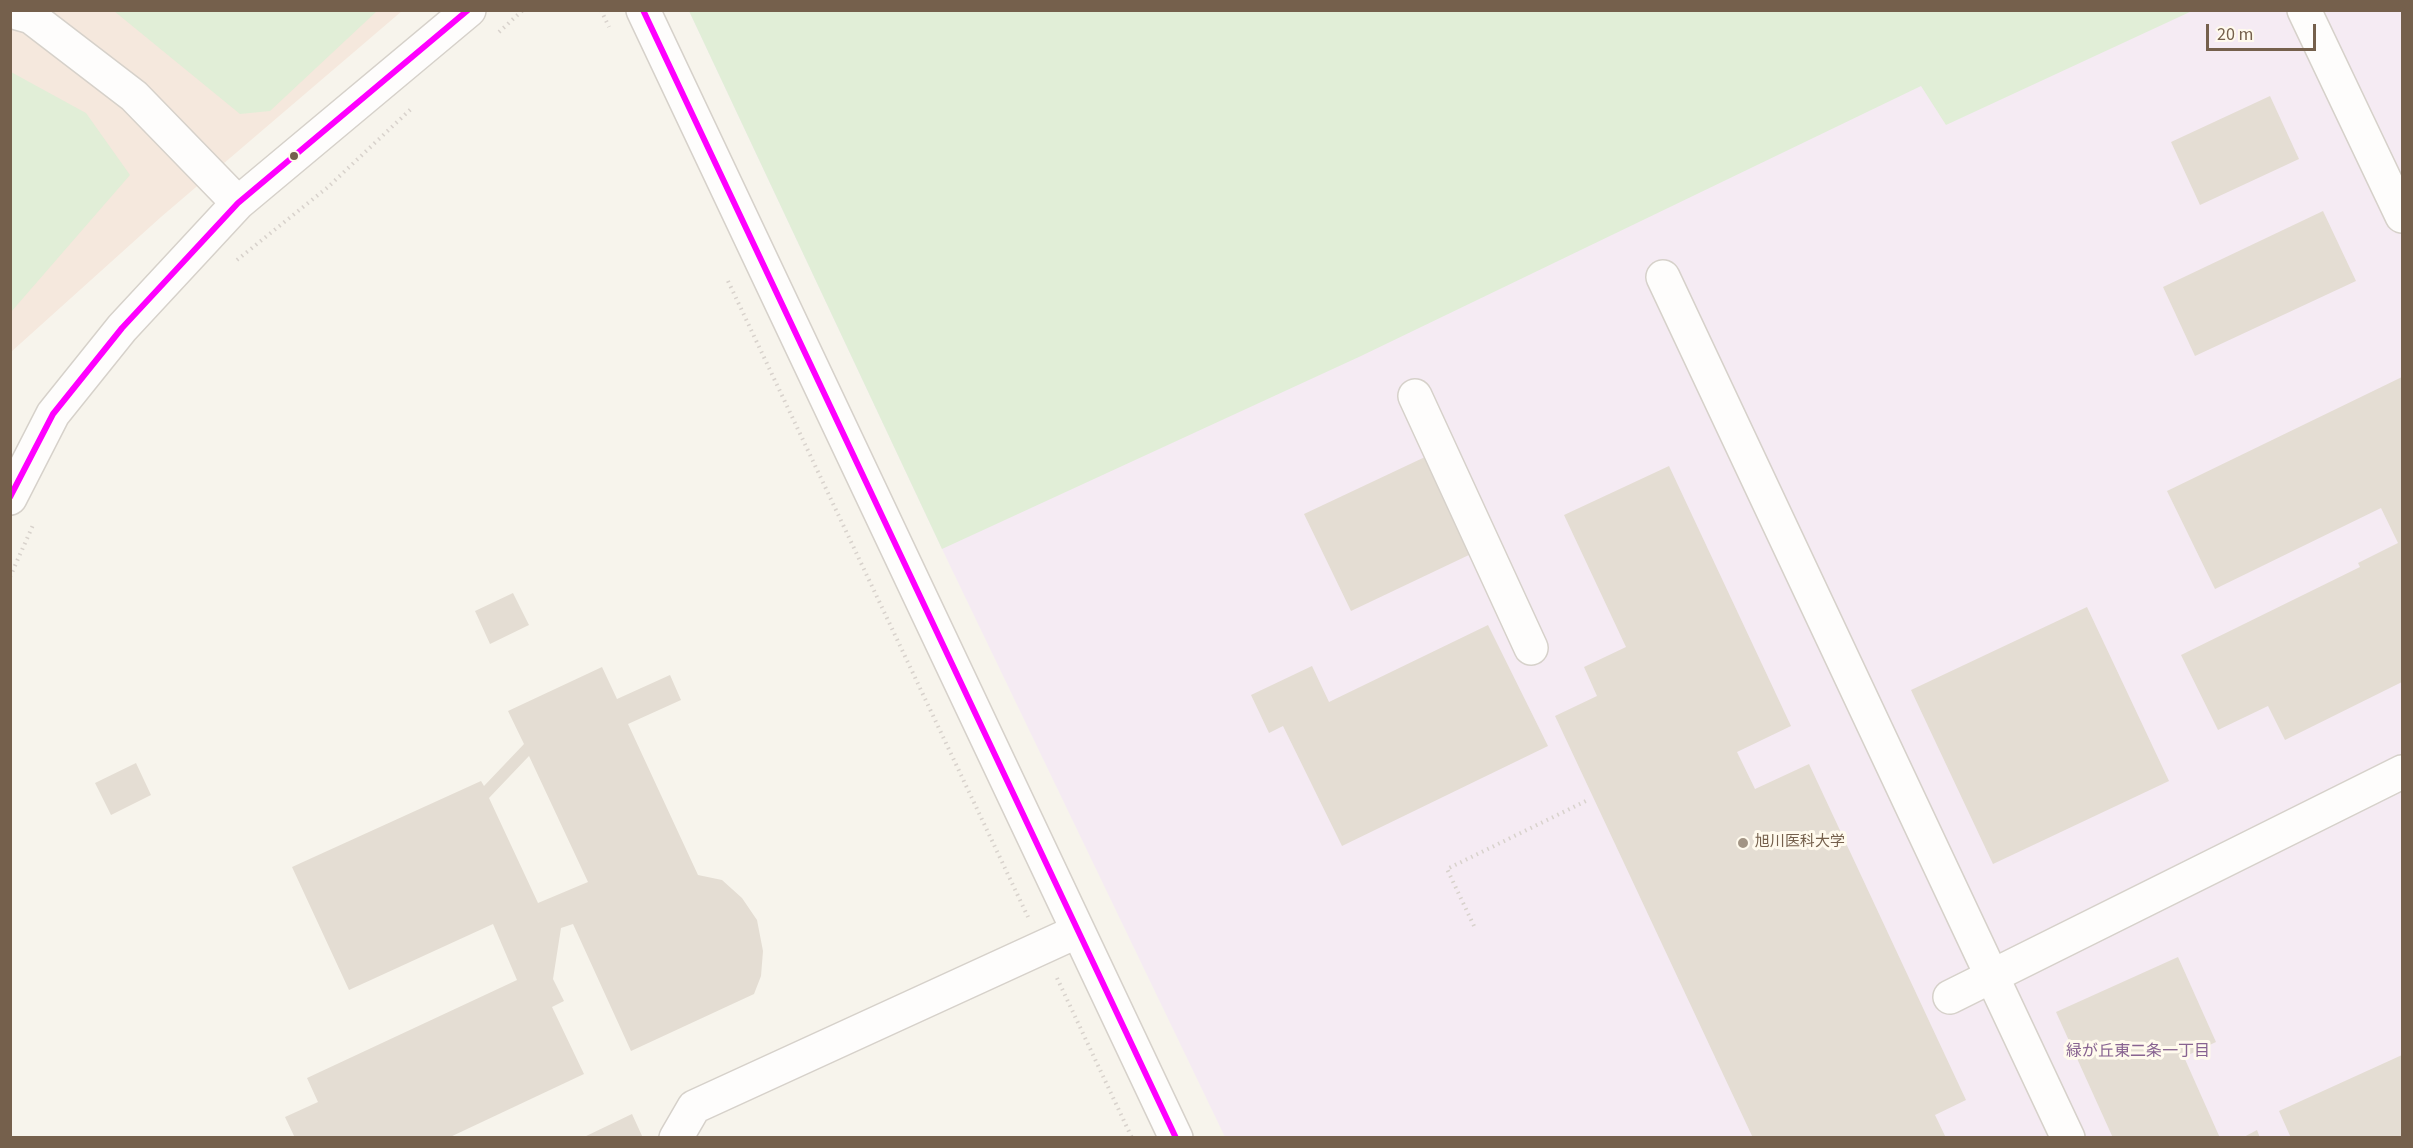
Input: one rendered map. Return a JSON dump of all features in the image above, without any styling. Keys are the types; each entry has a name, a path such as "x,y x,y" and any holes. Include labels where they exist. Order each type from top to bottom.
{"street":[{"path":"10,498 53,414 122,328 238,203 469,10"},
{"path":"644,10 1176,1137"},
{"path":"2304,10 2403,216"},
{"path":"10,11 31,16 134,96 238,203"},
{"path":"1663,277 2068,1137"},
{"path":"1415,396 1531,648"},
{"path":"1950,997 2403,771"},
{"path":"676,1137 693,1107 1078,931"}],"path":[{"path":"497,33 523,10"},
{"path":"601,10 611,32"},
{"path":"236,260 328,187 419,102"},
{"path":"728,280 1132,1137"},
{"path":"10,577 33,524"},
{"path":"1474,926 1447,869 1588,800"}],"shaded area":[{"path":"11,11 402,11 161,217 11,352"},
{"name":"旭川医科大学","path":"689,11 2402,11 2402,1137 1225,1137 942,549"}],"green space":[{"path":"114,11 377,11 270,111 240,114"},
{"path":"689,11 2192,11 1946,125 1921,86 1361,356 942,549"},
{"path":"11,72 86,113 130,175 11,312"}],"building":[{"path":"2270,96 2299,159 2200,205 2171,142"},
{"path":"2323,211 2356,281 2195,356 2163,287"},
{"path":"2402,377 2402,682 2285,740 2268,706 2218,730 2181,655 2360,567 2358,563 2398,543 2381,508 2215,589 2167,491"},
{"path":"1425,457 1471,554 1351,611 1304,514"},
{"name":"旭川医科大学","path":"1669,466 1791,726 1737,752 1755,789 1809,764 1966,1100 1935,1115 1946,1138 1753,1138 1555,716 1597,696 1584,667 1626,647 1564,515"},
{"path":"513,593 529,625 490,644 475,611"},
{"path":"2087,607 2169,781 1993,864 1911,690"},
{"path":"1488,625 1548,746 1342,846 1283,726 1269,733 1251,695 1312,666 1329,702"},
{"path":"602,667 617,699 670,675 681,700 628,724 698,875 722,880 742,898 757,920 763,951 761,976 754,994 631,1051 573,924 561,928 553,979 564,1001 552,1007 584,1074 448,1138 295,1138 285,1117 318,1102 307,1078 517,980 493,924 349,990 292,867 481,781 484,786 524,744 508,711","holes":["529,756 588,882 538,903 489,798"]},
{"path":"136,763 151,795 111,815 95,783"},
{"path":"2178,957 2216,1042 2184,1057 2220,1138 2113,1138 2056,1012"},
{"path":"2402,1055 2402,1136 2291,1138 2279,1111"},
{"path":"632,1114 643,1138 582,1138"},
{"path":"2257,1130 2260,1138 2242,1138"}],"transit line":[{"path":"10,497 53,414 122,328 238,203 468,10"},
{"path":"643,10 1176,1138"}],"place":[{"name":"旭川医科大学","path":"1743,843"}],"district":[{"name":"緑が丘東二条一丁目","path":"2138,1052"}]}
